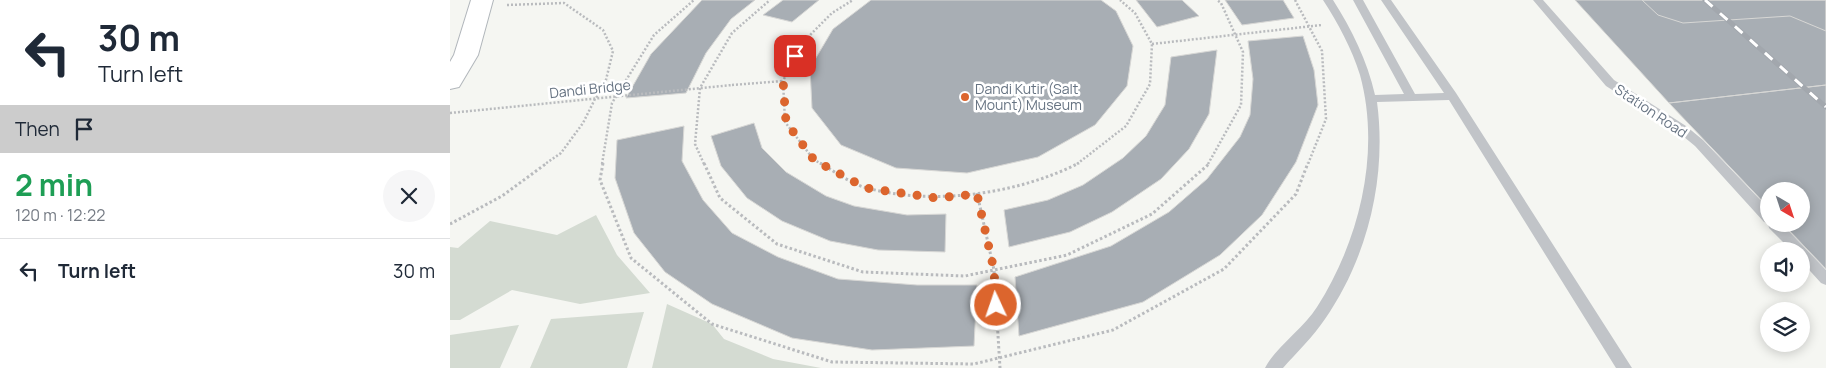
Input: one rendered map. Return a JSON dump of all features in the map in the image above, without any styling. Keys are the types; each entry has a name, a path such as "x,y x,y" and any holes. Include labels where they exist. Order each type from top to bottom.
{"main road":[{"path":"450,81 466,55 480,5"}],"lane":[{"path":"1273,368 1321,314 1356,249 1371,190 1374,126 1365,76 1342,22 1328,0"},
{"path":"1358,0 1411,97"},
{"path":"1386,0 1452,96 1624,368"},
{"name":"Station Road","path":"1538,0 1610,83 1682,129 1699,143 1760,208"},
{"path":"1369,98 1452,96"},
{"path":"1782,232 1791,242"},
{"path":"1810,261 1826,278"}],"path":[{"path":"694,0 654,35 612,103 600,180 631,258 712,324 832,362 974,364 1113,330 1224,269 1296,194 1326,119 1322,52 1295,0"},
{"path":"770,0 732,33 700,88 695,144 720,198 777,244 863,272 965,276 1067,255 1152,214 1212,161 1241,105 1243,52 1221,4 1217,0"},
{"path":"853,0 832,13 800,44 783,80 786,122 814,160 866,188 936,198 1011,190 1078,164 1126,126 1150,84 1152,44 1135,13 1120,0"},
{"path":"450,224 502,196 561,153 583,123 595,99 604,88 613,51 603,30 564,3 480,5"},
{"path":"1152,44 1309,27"},
{"name":"Dandi Bridge","path":"450,113 783,80"},
{"path":"977,194 994,270 1000,368"}],"shaded area":[{"path":"596,215 617,255 650,293 580,304 512,290 460,320 450,320 450,247 458,248 490,221 557,235"},
{"path":"667,304 712,324 724,339 773,359 821,368 652,368"},
{"path":"644,312 627,368 530,368 551,319"},
{"path":"519,325 500,368 450,368 450,335"}],"building":[{"path":"702,0 755,0 731,19 706,53 686,93 626,98 651,54"},
{"path":"783,0 819,0 792,22 763,15"},
{"name":"Dandi Kutir (Salt Mount) Museum","path":"871,0 1101,0 1116,11 1133,46 1127,86 1095,125 1038,157 967,173 896,168 841,145 812,108 810,68 833,29"},
{"path":"1136,0 1182,0 1199,16 1157,27"},
{"path":"1225,0 1283,0 1294,18 1242,25"},
{"path":"1575,0 1826,0 1826,85 1669,103"},
{"path":"1642,0 1826,0 1826,31 1790,16 1683,23 1658,15"},
{"path":"1303,36 1314,70 1318,105 1296,162 1262,215 1220,255 1143,302 1019,336 1015,277 1111,246 1169,212 1207,179 1240,137 1250,115 1253,79 1248,41"},
{"path":"1217,50 1209,114 1189,149 1161,179 1112,212 1070,232 1009,247 1004,210 1048,200 1083,185 1123,158 1146,136 1165,105 1171,57"},
{"path":"1826,85 1826,269 1810,252 1810,242 1800,242 1791,232 1810,232 1810,182 1760,182 1760,199 1669,103"},
{"path":"754,123 762,148 786,172 826,196 854,206 907,215 946,214 945,252 878,250 830,241 782,221 747,198 721,166 711,136"},
{"path":"684,126 682,161 703,200 732,233 778,257 838,279 917,285 977,285 974,346 872,350 792,338 712,304 665,272 634,233 615,178 617,140"}],"railway":[{"path":"1705,0 1826,107"}],"place":[{"name":"Dandi Kutir (Salt Mount) Museum","path":"965,97"}],"route":[{"path":"795,56 783,80 786,122 814,160 866,188 936,198 977,194 994,270 996,305"}]}
